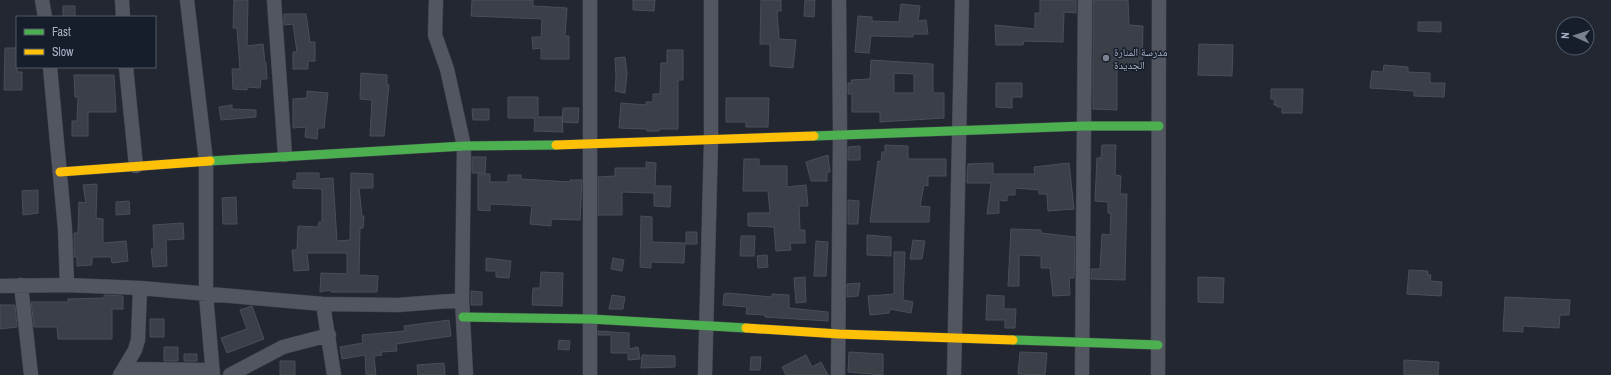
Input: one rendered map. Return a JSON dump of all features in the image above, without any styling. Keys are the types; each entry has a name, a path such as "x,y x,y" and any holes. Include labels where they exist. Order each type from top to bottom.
{"street":[{"path":"42,0 45,16"},
{"path":"122,0 123,16"},
{"path":"140,288 138,340 135,350 122,372 212,373 206,295 206,161 188,0"},
{"path":"274,0 285,155"},
{"path":"436,0 435,35 447,69 464,146 462,300 466,375"},
{"path":"590,0 590,375"},
{"path":"705,375 705,327 711,141 711,0"},
{"path":"838,375 840,135 839,0"},
{"path":"954,375 962,0"},
{"path":"1082,375 1085,0"},
{"path":"1158,375 1159,0"},
{"path":"50,68 60,172 67,284"},
{"path":"126,68 136,166"},
{"path":"60,172 285,155 464,146 591,145 1084,126 1159,126"},
{"path":"0,286 67,284 140,288 206,295 323,304 398,305 462,300"},
{"path":"21,285 31,375"},
{"path":"323,304 334,375"},
{"path":"463,317 591,319 839,334 1082,341 1158,345"},
{"path":"230,375 283,347 329,335"}],"building":[{"path":"234,0 248,0 247,46 263,44 267,79 261,79 260,88 247,87 247,90 233,89 232,69 240,69 237,28 233,28"},
{"path":"472,0 533,0 533,6 567,8 565,36 569,36 569,59 541,59 541,48 533,49 532,37 541,37 542,19 471,16"},
{"path":"633,0 655,0 654,11 633,10"},
{"path":"761,0 781,0 781,11 777,11 779,39 796,40 793,68 770,66 770,44 760,44"},
{"path":"805,0 815,0 814,17 804,16"},
{"path":"1040,0 1076,0 1076,13 1064,12 1063,42 1024,41 1023,45 996,45 995,25 1035,29 1035,13 1040,13"},
{"path":"1093,0 1128,0 1129,25 1143,26 1142,68 1117,68 1117,110 1093,109"},
{"path":"901,4 920,6 918,21 926,20 928,34 913,34 913,37 871,36 869,53 855,52 858,16 872,17 872,21 899,22"},
{"path":"63,6 75,6 75,16 63,16"},
{"path":"284,14 306,14 310,42 315,42 315,61 308,61 308,69 293,69 293,52 297,52 293,24 284,25"},
{"path":"1418,22 1441,22 1441,32 1418,31"},
{"path":"1199,44 1233,45 1232,76 1198,75"},
{"path":"5,48 16,48 16,68 17,72 22,72 22,90 4,90"},
{"path":"667,50 683,50 683,80 678,80 678,129 659,129 659,131 647,131 646,129 619,128 621,103 646,105 646,102 653,102 653,94 660,94 661,63 667,63"},
{"path":"625,57 627,74 625,93 615,91 615,58"},
{"path":"871,60 933,64 933,93 944,93 944,118 880,122 880,112 852,112 852,94 848,94 848,83 852,83 851,80 870,79","holes":["894,73 914,74 914,93 894,93"]},
{"path":"1384,65 1408,67 1408,72 1430,73 1430,83 1445,83 1444,97 1414,96 1414,91 1370,88 1372,71 1383,72"},
{"path":"361,73 387,75 387,85 389,85 384,136 370,136 372,100 360,99"},
{"path":"74,75 114,75 116,112 88,112 88,136 72,136 72,121 77,121 78,97 75,97"},
{"path":"996,83 1022,83 1022,97 1012,97 1012,108 996,107"},
{"path":"1271,89 1303,89 1302,113 1282,113 1282,107 1277,107 1277,105 1274,105 1275,99 1271,99"},
{"path":"307,91 328,93 324,128 318,128 317,139 305,137 306,127 293,128 293,99 307,98"},
{"path":"508,97 538,97 538,117 562,117 563,132 534,131 535,118 508,118"},
{"path":"726,98 769,98 768,127 746,127 746,122 726,122"},
{"path":"232,105 232,109 256,110 256,117 221,120 219,107"},
{"path":"563,108 579,108 578,123 562,122"},
{"path":"472,109 489,109 489,120 473,120"},
{"path":"885,145 908,146 908,159 946,159 946,176 928,176 928,186 924,185 920,206 930,207 929,222 870,222 878,161 881,162 882,152 885,152"},
{"path":"1102,145 1116,145 1115,175 1121,176 1120,194 1127,194 1125,280 1091,279 1091,269 1100,269 1102,234 1110,235 1111,213 1108,213 1108,202 1095,201 1097,158 1101,158"},
{"path":"860,146 860,160 848,160 848,147"},
{"path":"828,155 830,172 827,172 827,181 811,181 806,162"},
{"path":"472,157 486,157 485,173 472,173"},
{"path":"744,159 759,159 759,166 787,166 787,187 806,185 808,206 799,206 800,230 805,230 805,243 790,243 791,250 776,251 774,227 748,226 748,213 770,213 768,191 743,191"},
{"path":"646,162 656,163 655,186 671,186 670,207 654,206 654,193 622,192 622,215 598,215 598,177 615,176 615,168 646,168"},
{"path":"993,163 993,174 1035,174 1034,167 1069,163 1074,209 1048,211 1047,194 1039,194 1039,190 1015,188 1015,195 1007,195 1007,201 999,200 999,213 987,214 991,183 967,183 968,164"},
{"path":"297,173 319,173 319,179 333,178 337,241 350,240 351,173 373,174 373,188 359,188 362,216 364,216 363,228 360,228 359,275 378,276 377,292 331,292 330,290 320,292 321,273 347,274 347,253 307,253 309,270 294,271 292,250 297,250 298,226 318,227 319,222 322,222 322,189 293,188 293,181 297,180"},
{"path":"478,174 490,174 490,182 508,182 508,175 521,175 521,179 570,182 570,180 582,180 580,220 551,219 551,226 530,224 532,206 490,204 490,211 478,210"},
{"path":"97,184 96,218 103,219 103,243 126,241 128,261 112,263 111,257 92,257 92,265 77,266 77,257 74,257 74,233 78,233 79,202 86,203 83,185"},
{"path":"38,190 38,213 23,215 22,191"},
{"path":"236,197 237,224 223,224 222,198"},
{"path":"848,200 859,201 858,224 848,224"},
{"path":"129,201 130,214 116,215 116,202"},
{"path":"641,216 652,217 652,242 685,243 684,263 651,262 651,268 640,267"},
{"path":"183,223 184,239 166,240 167,266 153,267 151,249 154,249 153,225"},
{"path":"1011,229 1041,230 1041,233 1075,237 1074,278 1069,278 1070,295 1053,296 1050,268 1041,268 1041,256 1019,255 1019,286 1008,286"},
{"path":"686,232 697,232 697,244 686,244"},
{"path":"867,235 891,237 891,256 867,255"},
{"path":"741,236 755,236 754,256 740,256"},
{"path":"913,240 925,241 922,259 910,259"},
{"path":"816,241 828,242 826,276 814,276"},
{"path":"894,252 905,252 903,300 913,302 911,313 890,309 889,313 870,315 868,296 894,294"},
{"path":"767,255 768,267 758,268 757,256"},
{"path":"486,258 511,261 509,278 496,277 496,271 486,271"},
{"path":"613,258 624,260 622,271 611,269"},
{"path":"1409,270 1428,271 1428,275 1431,275 1430,281 1442,282 1441,296 1407,294"},
{"path":"541,272 563,273 562,306 532,305 533,288 540,288"},
{"path":"805,277 806,302 796,303 794,278"},
{"path":"1198,277 1224,278 1223,303 1198,302"},
{"path":"860,283 858,296 847,297 847,284"},
{"path":"471,291 482,292 482,305 471,305"},
{"path":"724,294 772,297 772,294 789,295 789,308 828,312 828,321 765,317 765,315 746,314 747,307 723,305"},
{"path":"104,295 123,296 123,309 112,309 112,339 58,339 57,327 34,327 31,302 68,302 68,299 104,298"},
{"path":"612,295 625,297 623,309 609,309"},
{"path":"987,295 1004,296 1004,309 1016,309 1015,328 1005,328 1005,320 986,320"},
{"path":"1505,297 1570,300 1569,315 1560,315 1559,328 1523,326 1523,332 1503,331"},
{"path":"0,305 15,305 17,327 0,329"},
{"path":"252,306 264,339 227,353 221,338 247,329 240,310"},
{"path":"150,319 164,319 164,337 150,337"},
{"path":"449,320 451,336 396,344 397,351 381,352 382,355 374,356 376,375 366,375 365,355 342,359 340,347 363,343 362,335 405,331 404,326"},
{"path":"598,331 629,333 629,349 638,347 640,359 628,360 628,353 611,353 611,335 598,335"},
{"path":"559,340 570,341 569,350 558,349"},
{"path":"164,347 178,347 178,361 164,361"},
{"path":"849,352 883,354 883,375 848,372"},
{"path":"1020,352 1047,353 1045,375 1018,374"},
{"path":"184,354 197,354 197,361 184,361"},
{"path":"642,355 675,356 675,367 641,368"},
{"path":"806,355 812,367 821,362 828,375 786,375 782,367"},
{"path":"751,357 761,357 760,370 750,370"},
{"path":"1404,360 1439,362 1438,375 1404,375"},
{"path":"280,361 295,361 295,375 280,375"},
{"path":"444,363 445,375 418,375 417,365"}],"traffic: fast":[{"path":"814,136 1084,126 1159,126"},
{"path":"210,161 464,146 556,145"},
{"path":"463,317 591,319 746,328"},
{"path":"1013,340 1158,345"}],"traffic: slow":[{"path":"556,145 814,136"},
{"path":"60,172 210,161"},
{"path":"746,328 839,334 1013,340"}],"place":[{"name":"مدرسة المنارة الجديدة","path":"1106,58"}]}
